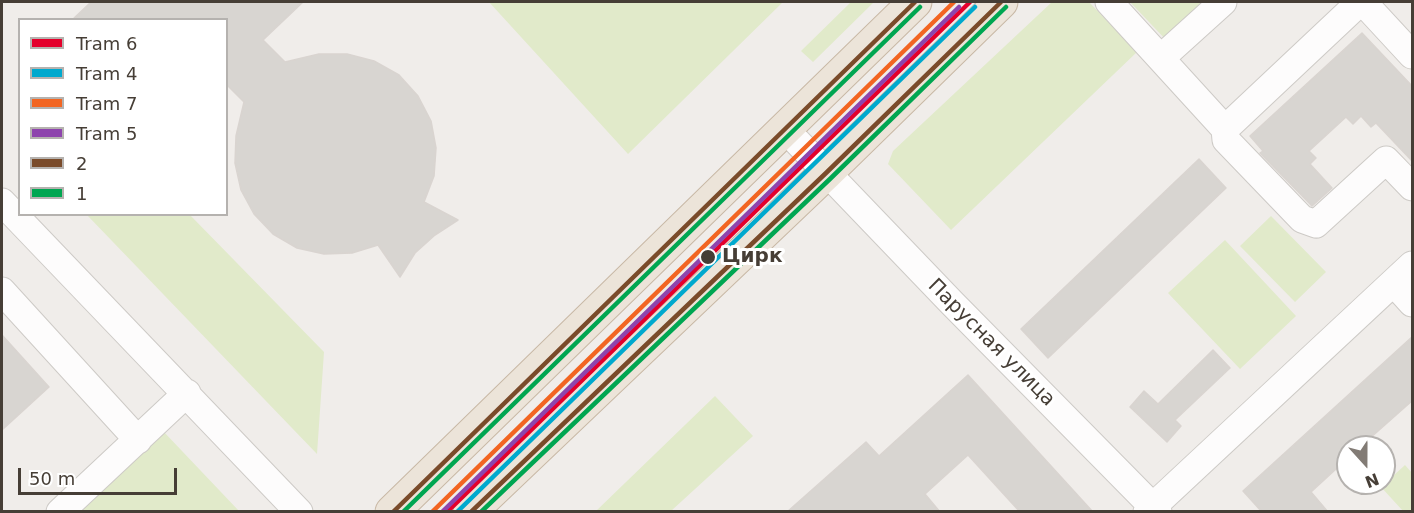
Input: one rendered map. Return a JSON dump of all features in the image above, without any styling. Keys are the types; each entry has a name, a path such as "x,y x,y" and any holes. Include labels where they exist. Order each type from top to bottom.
{"highway":[{"path":"392,512 915,2"},
{"path":"470,512 1002,2"}],"street":[{"path":"1109,2 1225,129 1226,140 1302,219 1316,224 1386,160 1413,187"},
{"path":"1161,58 1223,2"},
{"path":"1225,129 1361,2 1413,55"},
{"name":"Парусная улица","path":"784,129 1152,510"},
{"path":"2,202 299,512"},
{"path":"1152,510 1403,274 1413,303"},
{"path":"2,291 138,440"},
{"path":"60,512 187,393"}],"green space":[{"path":"489,2 783,2 628,154"},
{"path":"851,2 874,2 813,62 801,51"},
{"path":"1052,2 1089,2 1137,52 951,230 888,164 893,151"},
{"path":"1130,2 1211,2 1168,42"},
{"path":"88,216 191,216 324,352 317,454"},
{"path":"1271,216 1326,272 1295,302 1240,246"},
{"path":"1225,240 1296,316 1240,369 1168,293"},
{"path":"715,396 753,436 671,511 596,511"},
{"path":"163,431 239,511 76,512"},
{"path":"1405,465 1412,473 1412,511 1403,511 1388,495 1396,495 1396,473"}],"building":[{"path":"91,2 303,2 263,40 285,62 319,54 347,54 374,61 399,75 418,96 431,121 436,148 434,176 424,202 458,220 435,235 415,253 400,277 378,245 352,253 324,254 297,248 273,234 254,214 241,190 235,163 236,136 244,102 228,86 228,18 74,18"},
{"path":"1362,33 1413,87 1413,162 1376,123 1371,127 1361,116 1353,124 1346,117 1309,151 1316,158 1310,164 1332,188 1312,206 1260,153 1263,151 1250,136"},
{"path":"1199,159 1226,188 1048,358 1021,329"},
{"path":"2,335 49,387 2,430"},
{"path":"1413,336 1413,400 1374,435 1336,435 1336,469 1311,492 1328,512 1262,512 1243,491"},
{"path":"1213,350 1230,368 1175,420 1181,426 1167,442 1130,407 1144,391 1158,404"},
{"path":"968,375 1093,512 1020,512 968,455 925,494 940,512 787,512 866,442 879,456"}],"tram line":[{"name":"7","path":"432,512 954,2"},
{"name":"6","path":"447,512 970,2"},
{"name":"5","path":"442,512 959,7"},
{"name":"4","path":"457,512 975,7"}],"transit line":[{"name":"2","path":"393,512 915,2"},
{"name":"2","path":"471,512 826,173 1001,2"},
{"name":"1","path":"403,512 920,7"},
{"name":"1","path":"481,512 831,178 1006,7"}],"place":[{"name":"Цирк","path":"708,257"}]}
